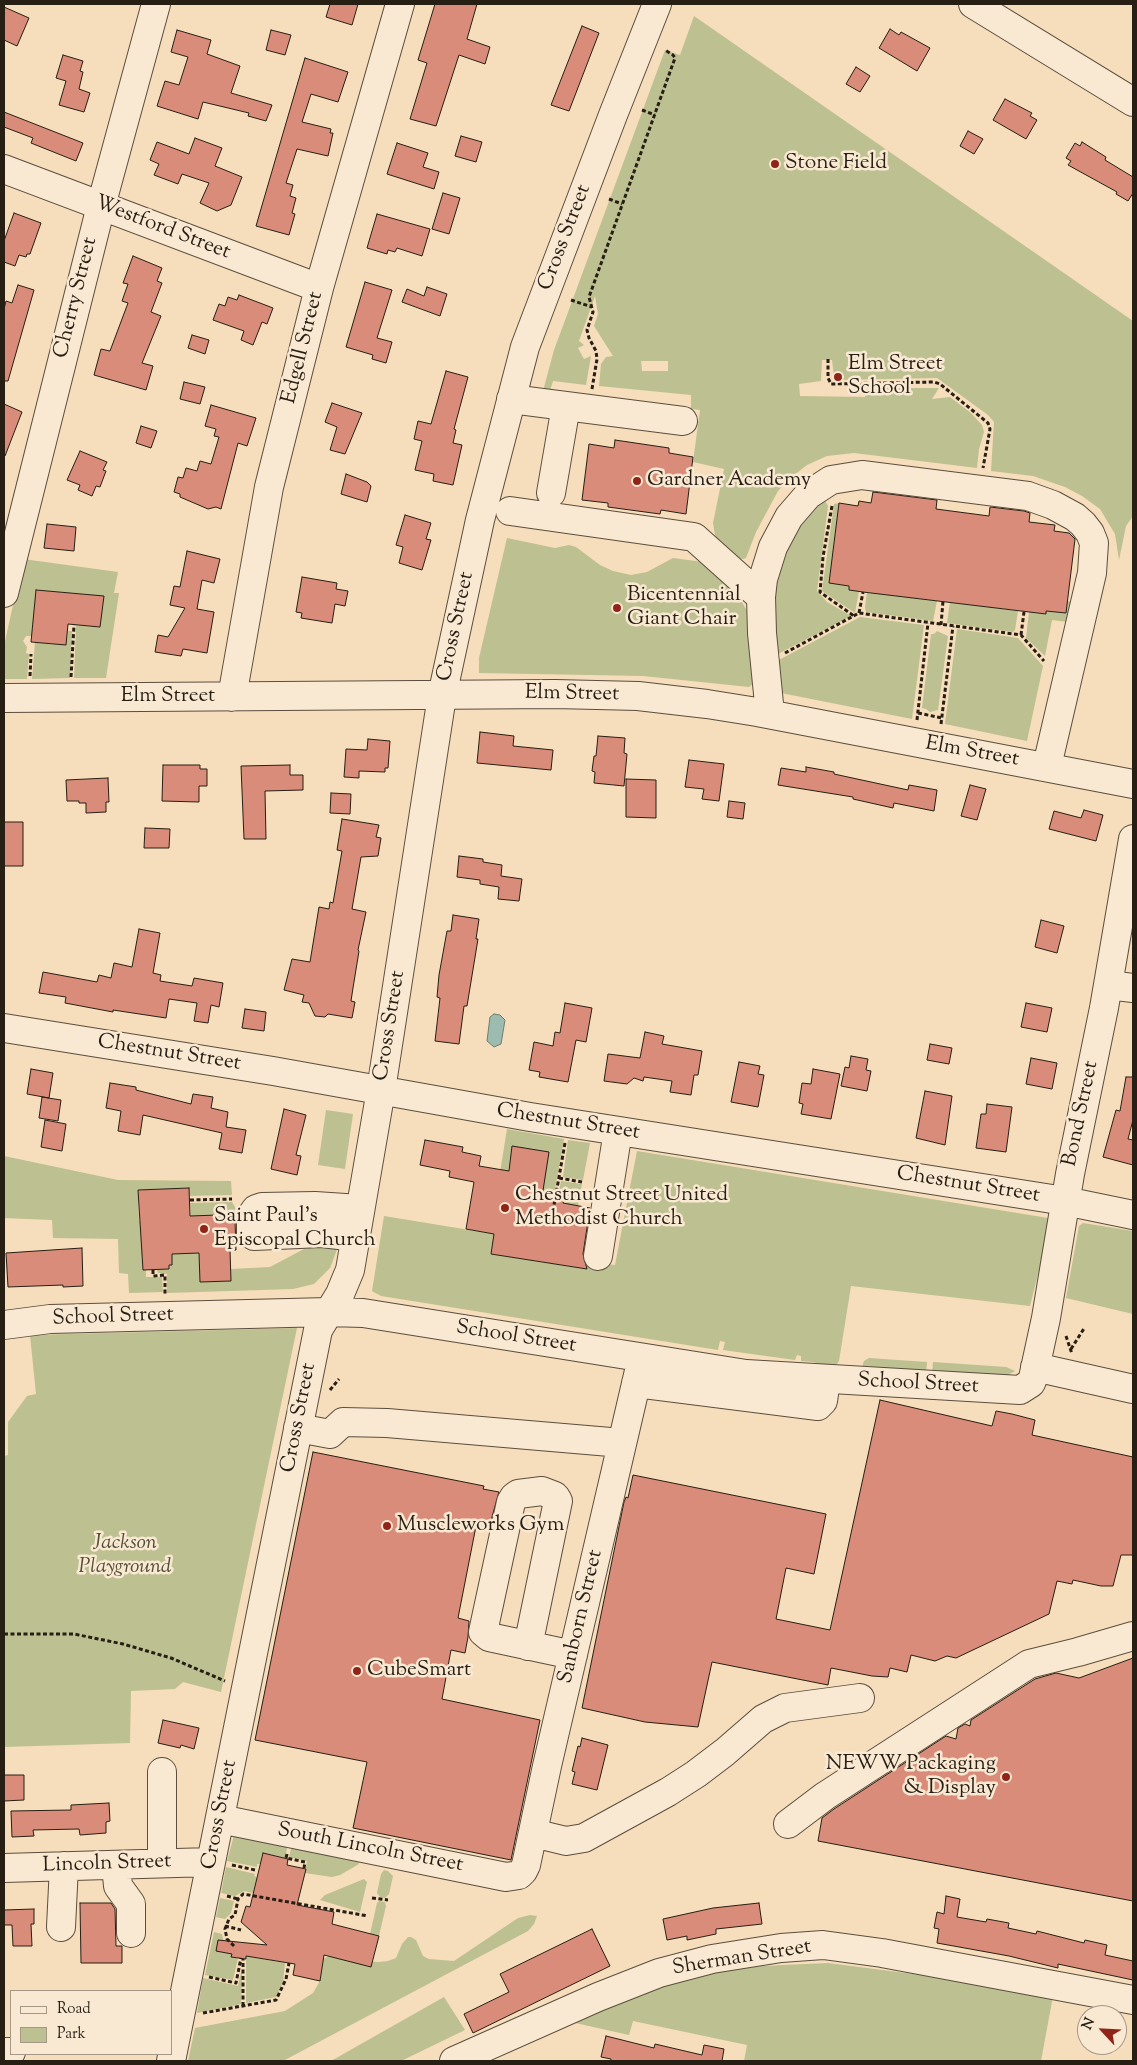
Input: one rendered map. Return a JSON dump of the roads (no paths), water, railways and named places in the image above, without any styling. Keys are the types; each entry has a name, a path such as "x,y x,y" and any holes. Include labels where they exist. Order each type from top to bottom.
{"street":[{"name":"Cherry Street","path":"4,593 13,515 156,4"},
{"name":"Edgell Street","path":"232,697 269,487 319,288 400,4"},
{"name":"Cross Street","path":"172,2052 218,1862 220,1819 318,1330 340,1294 350,1270 381,1090 442,696 480,520 525,347 657,4"},
{"path":"973,4 1133,102"},
{"name":"Westford Street","path":"4,169 319,288"},
{"path":"511,399 683,421"},
{"path":"551,493 577,407"},
{"path":"770,714 761,597 767,564 781,532 796,508 808,495 821,486 845,477 862,475 1028,496 1053,505 1083,524 1090,533 1094,543 1092,573 1046,766"},
{"path":"510,511 694,537 761,597"},
{"name":"Elm Street","path":"4,698 556,694 638,696 698,702 770,714 1133,784"},
{"name":"Bond Street","path":"1031,1377 1046,1318 1065,1201 1121,987 1133,839"},
{"name":"Chestnut Street","path":"4,1028 259,1069 618,1131 1065,1201 1133,1215"},
{"path":"598,1256 618,1131"},
{"path":"356,1237 322,1233 254,1236 251,1234 251,1216 256,1209 262,1207 315,1206 360,1209"},
{"name":"School Street","path":"4,1325 50,1320 328,1312 363,1313 639,1371 746,1374 1014,1391 1031,1377"},
{"name":"Sanborn Street","path":"519,1875 526,1865 639,1371"},
{"path":"1031,1377 1133,1389"},
{"path":"298,1428 330,1434 343,1422 387,1424 622,1443"},
{"path":"528,1646 558,1501 555,1496 542,1491 518,1494 511,1502 483,1632 488,1638 528,1646 573,1655"},
{"path":"788,1824 825,1796 1029,1664 1133,1636"},
{"path":"533,1833 566,1841 584,1838 668,1792 725,1752 763,1719 785,1708 860,1698"},
{"path":"162,1772 162,1863"},
{"name":"South Lincoln Street","path":"220,1819 506,1877 519,1875"},
{"name":"Lincoln Street","path":"4,1868 218,1862"},
{"path":"116,1864 118,1886 131,1904 131,1933"},
{"path":"61,1927 64,1866"},
{"name":"Sherman Street","path":"467,2060 598,1997 659,1973 712,1959 781,1948 823,1945 1133,2000"}],"place":[{"name":"Stone Field","path":"775,164"},
{"name":"Elm Street School","path":"838,377"},
{"name":"Gardner Academy","path":"637,481"},
{"name":"Bicentennial Giant Chair","path":"617,608"},
{"name":"Chestnut Street United Methodist Church","path":"505,1208"},
{"name":"Saint Paul's Episcopal Church","path":"204,1229"},
{"name":"Muscleworks Gym","path":"387,1526"},
{"name":"CubeSmart","path":"357,1671"},
{"name":"NEWW Packaging & Display","path":"1006,1777"}],"park label":[{"name":"Jackson Playground","path":"125,1556"}]}
